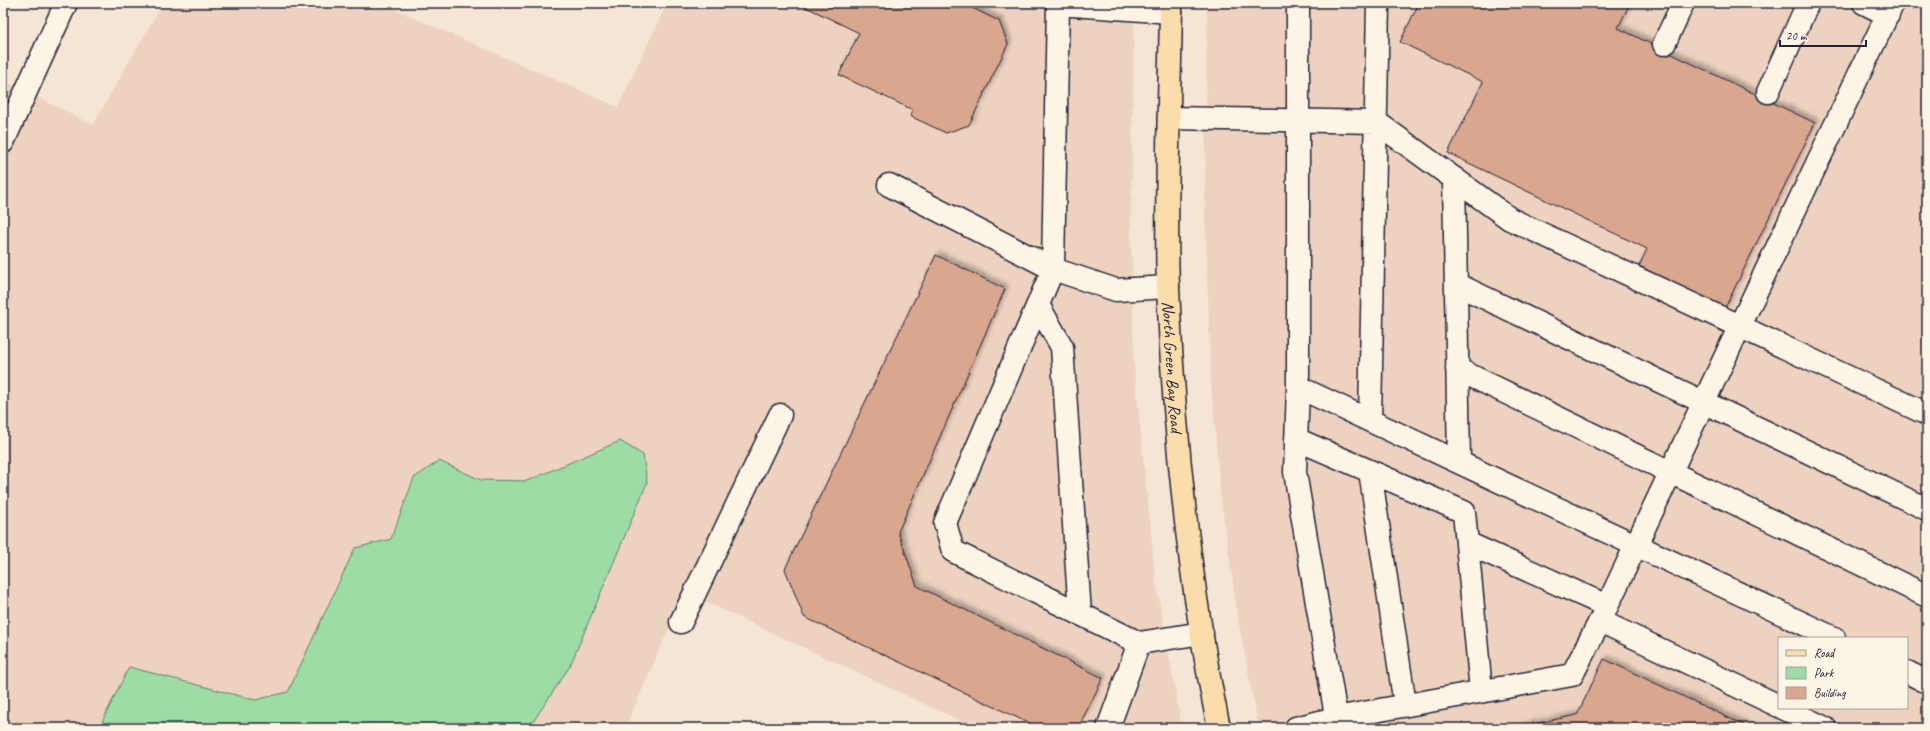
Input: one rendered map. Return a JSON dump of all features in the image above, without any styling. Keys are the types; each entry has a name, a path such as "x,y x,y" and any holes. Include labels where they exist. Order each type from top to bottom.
{"main road":[{"name":"North Green Bay Road","path":"1171,7 1168,287 1176,413 1185,510 1202,633 1219,728"}],"lane":[{"path":"3,142 66,3"},
{"path":"1298,3 1298,388 1295,472 1337,723"},
{"path":"1370,420 1378,3"},
{"path":"1664,44 1683,3"},
{"path":"1768,92 1808,3"},
{"path":"1296,728 1337,723 1405,705 1572,674 1604,614 1891,9 1864,3"},
{"path":"1171,7 1058,4 1053,270 945,522 953,551 1139,643 1202,633"},
{"path":"1169,118 1376,122 1510,219 1927,414"},
{"path":"1454,178 1459,462"},
{"path":"889,185 1053,270 1116,290 1168,287"},
{"path":"1456,284 1927,509"},
{"path":"1038,304 1062,347 1080,614"},
{"path":"1457,369 1927,596"},
{"path":"1298,388 1370,420 1832,637"},
{"path":"681,622 780,415"},
{"path":"1296,439 1464,512 1481,691"},
{"path":"1370,471 1405,705"},
{"path":"1467,543 1778,705"},
{"path":"1108,728 1139,643"},
{"path":"1908,672 1927,682"},
{"path":"1785,709 1825,728"}],"shaded area":[{"path":"163,3 380,3 618,107 667,3 1134,3 1131,224 1134,366 1156,583 1182,728 976,728 685,592 625,728 3,728 3,80 93,125"},
{"path":"1207,3 1927,3 1927,728 1259,728 1239,625 1220,492 1211,380 1205,213"}],"green space":[{"path":"620,441 643,455 647,483 570,666 529,728 99,728 129,667 255,700 288,692 355,548 391,539 414,478 439,461 481,480 527,481"}],"building":[{"path":"798,3 967,3 966,5 999,21 1008,44 969,125 946,133 910,116 913,110 839,75 859,33"},
{"path":"1419,3 1630,3 1618,28 1815,123 1725,308 1639,266 1647,249 1448,153 1483,82 1400,42"},
{"path":"936,255 1005,289 898,532 917,586 1103,678 1078,728 1039,728 804,617 785,569"},
{"path":"1604,659 1750,728 1514,728 1577,715"}]}
